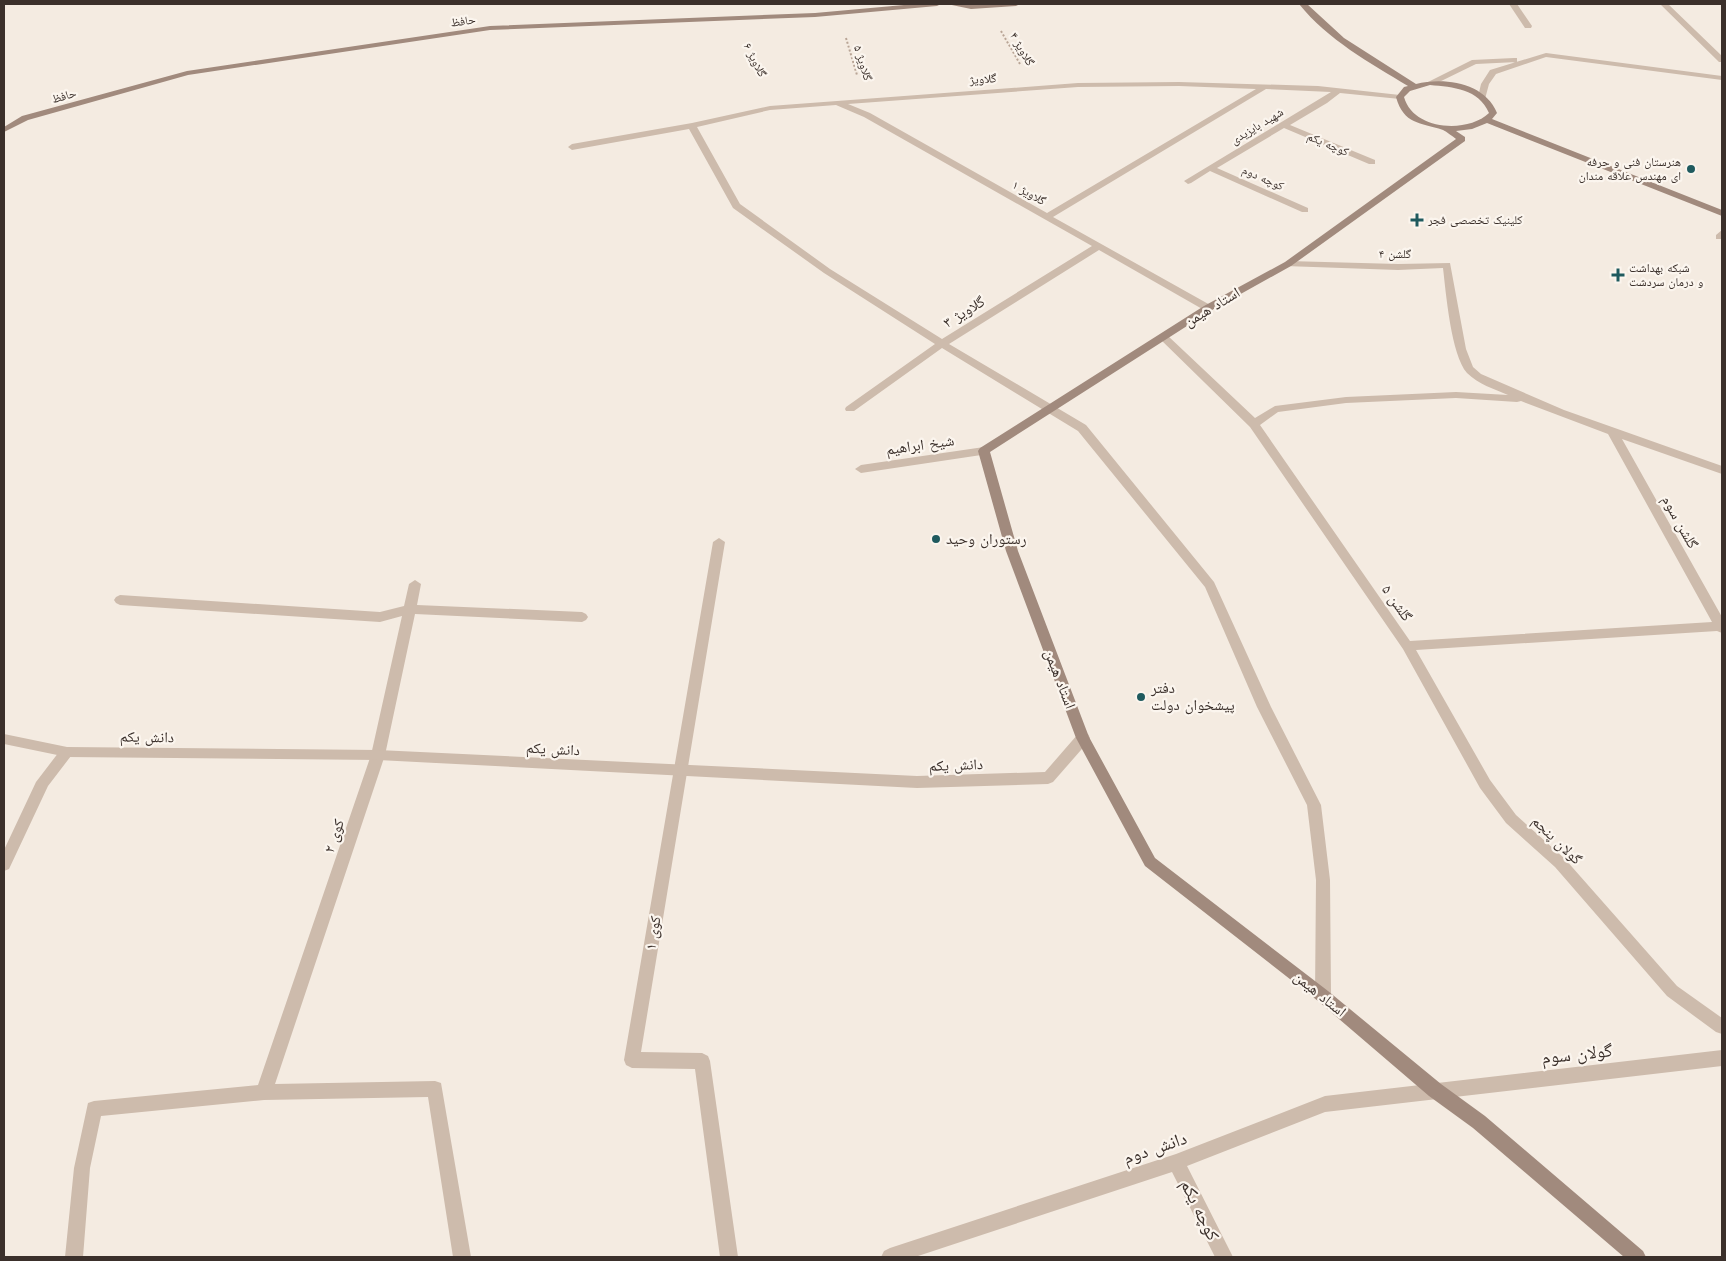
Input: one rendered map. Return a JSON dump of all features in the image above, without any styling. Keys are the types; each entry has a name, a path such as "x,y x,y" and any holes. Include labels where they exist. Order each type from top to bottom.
{"main road":[{"name":"حافظ","path":"4,130 24,118 187,73 490,28 815,15 937,4"},
{"path":"951,4 971,8 1016,4"},
{"path":"1303,4 1316,20 1347,45 1414,86"},
{"path":"1430,83 1458,86 1482,97 1491,105 1493,113 1489,120 1471,127 1446,128 1414,118 1402,107 1400,97 1402,92 1414,86 1430,83"},
{"path":"1489,120 1722,213"},
{"name":"استاد هیمن","path":"1446,128 1462,139 1288,264 1208,308 984,451 1012,551 1083,738 1150,862 1323,996 1435,1090 1479,1122 1637,1257"}],"street":[{"path":"1513,4 1528,26"},
{"path":"1664,4 1722,60"},
{"path":"1482,97 1485,84 1492,72 1546,55 1722,78"},
{"path":"1430,83 1475,62 1529,59"},
{"name":"گلاویژ","path":"572,147 692,126 770,108 1035,88 1179,84 1262,88 1318,88 1400,97"},
{"path":"1046,217 1262,88"},
{"name":"شهید بایزیدی","path":"1188,182 1338,90"},
{"name":"گلاویژ ۱","path":"837,102 867,115 1208,308"},
{"name":"کوچه یکم","path":"1283,125 1372,162"},
{"path":"692,126 736,206 827,271 941,344 1082,428 1210,585 1268,715 1314,805 1323,880 1323,996"},
{"name":"کوچه دوم","path":"1210,168 1305,210"},
{"name":"گلاویژ ۳","path":"850,409 941,344 1099,246"},
{"name":"گلشن ۴","path":"1288,264 1398,267 1446,266 1455,320 1465,360 1470,369 1489,383 1527,400"},
{"name":"گلشن ۵","path":"1163,337 1254,424 1407,646 1721,627"},
{"path":"1254,424 1275,409 1346,400 1456,395 1527,400 1722,470"},
{"name":"گلشن سوم","path":"1612,431 1721,627"},
{"name":"شیخ ابراهیم","path":"861,469 984,451"},
{"name":"کوی ۱","path":"719,542 632,1060 702,1061 729,1257"},
{"name":"کوی ۲","path":"264,1092 378,756 415,584"},
{"path":"120,600 380,617 410,609 582,617"},
{"name":"گولان پنجم","path":"1407,646 1485,784 1511,819 1560,863 1672,991 1722,1027"},
{"name":"دانش یکم","path":"4,739 67,752 378,756 917,782 1048,778 1083,738"},
{"path":"4,865 43,782 67,752"},
{"name":"گولان سوم","path":"1435,1090 1722,1058"},
{"path":"74,1257 82,1168 94,1110 264,1092 435,1089 462,1257"},
{"name":"دانش دوم","path":"890,1257 1176,1162 1325,1104 1435,1090"},
{"name":"کوچه یکم","path":"1176,1162 1224,1257"}],"path":[{"name":"گلاویژ ۴","path":"998,27 1035,88"},
{"name":"گلاویژ ۵","path":"844,31 865,100"}],"place":[{"name":"هنرستان فنی و حرفه ای مهندس علاقه مندان","path":"1691,169"},
{"name":"کلینیک تخصصی فجر","path":"1417,220"},
{"name":"شبکه بهداشت و درمان سردشت","path":"1618,275"},
{"name":"رستوران وحید","path":"936,539"},
{"name":"دفتر پیشخوان دولت","path":"1141,697"}]}
